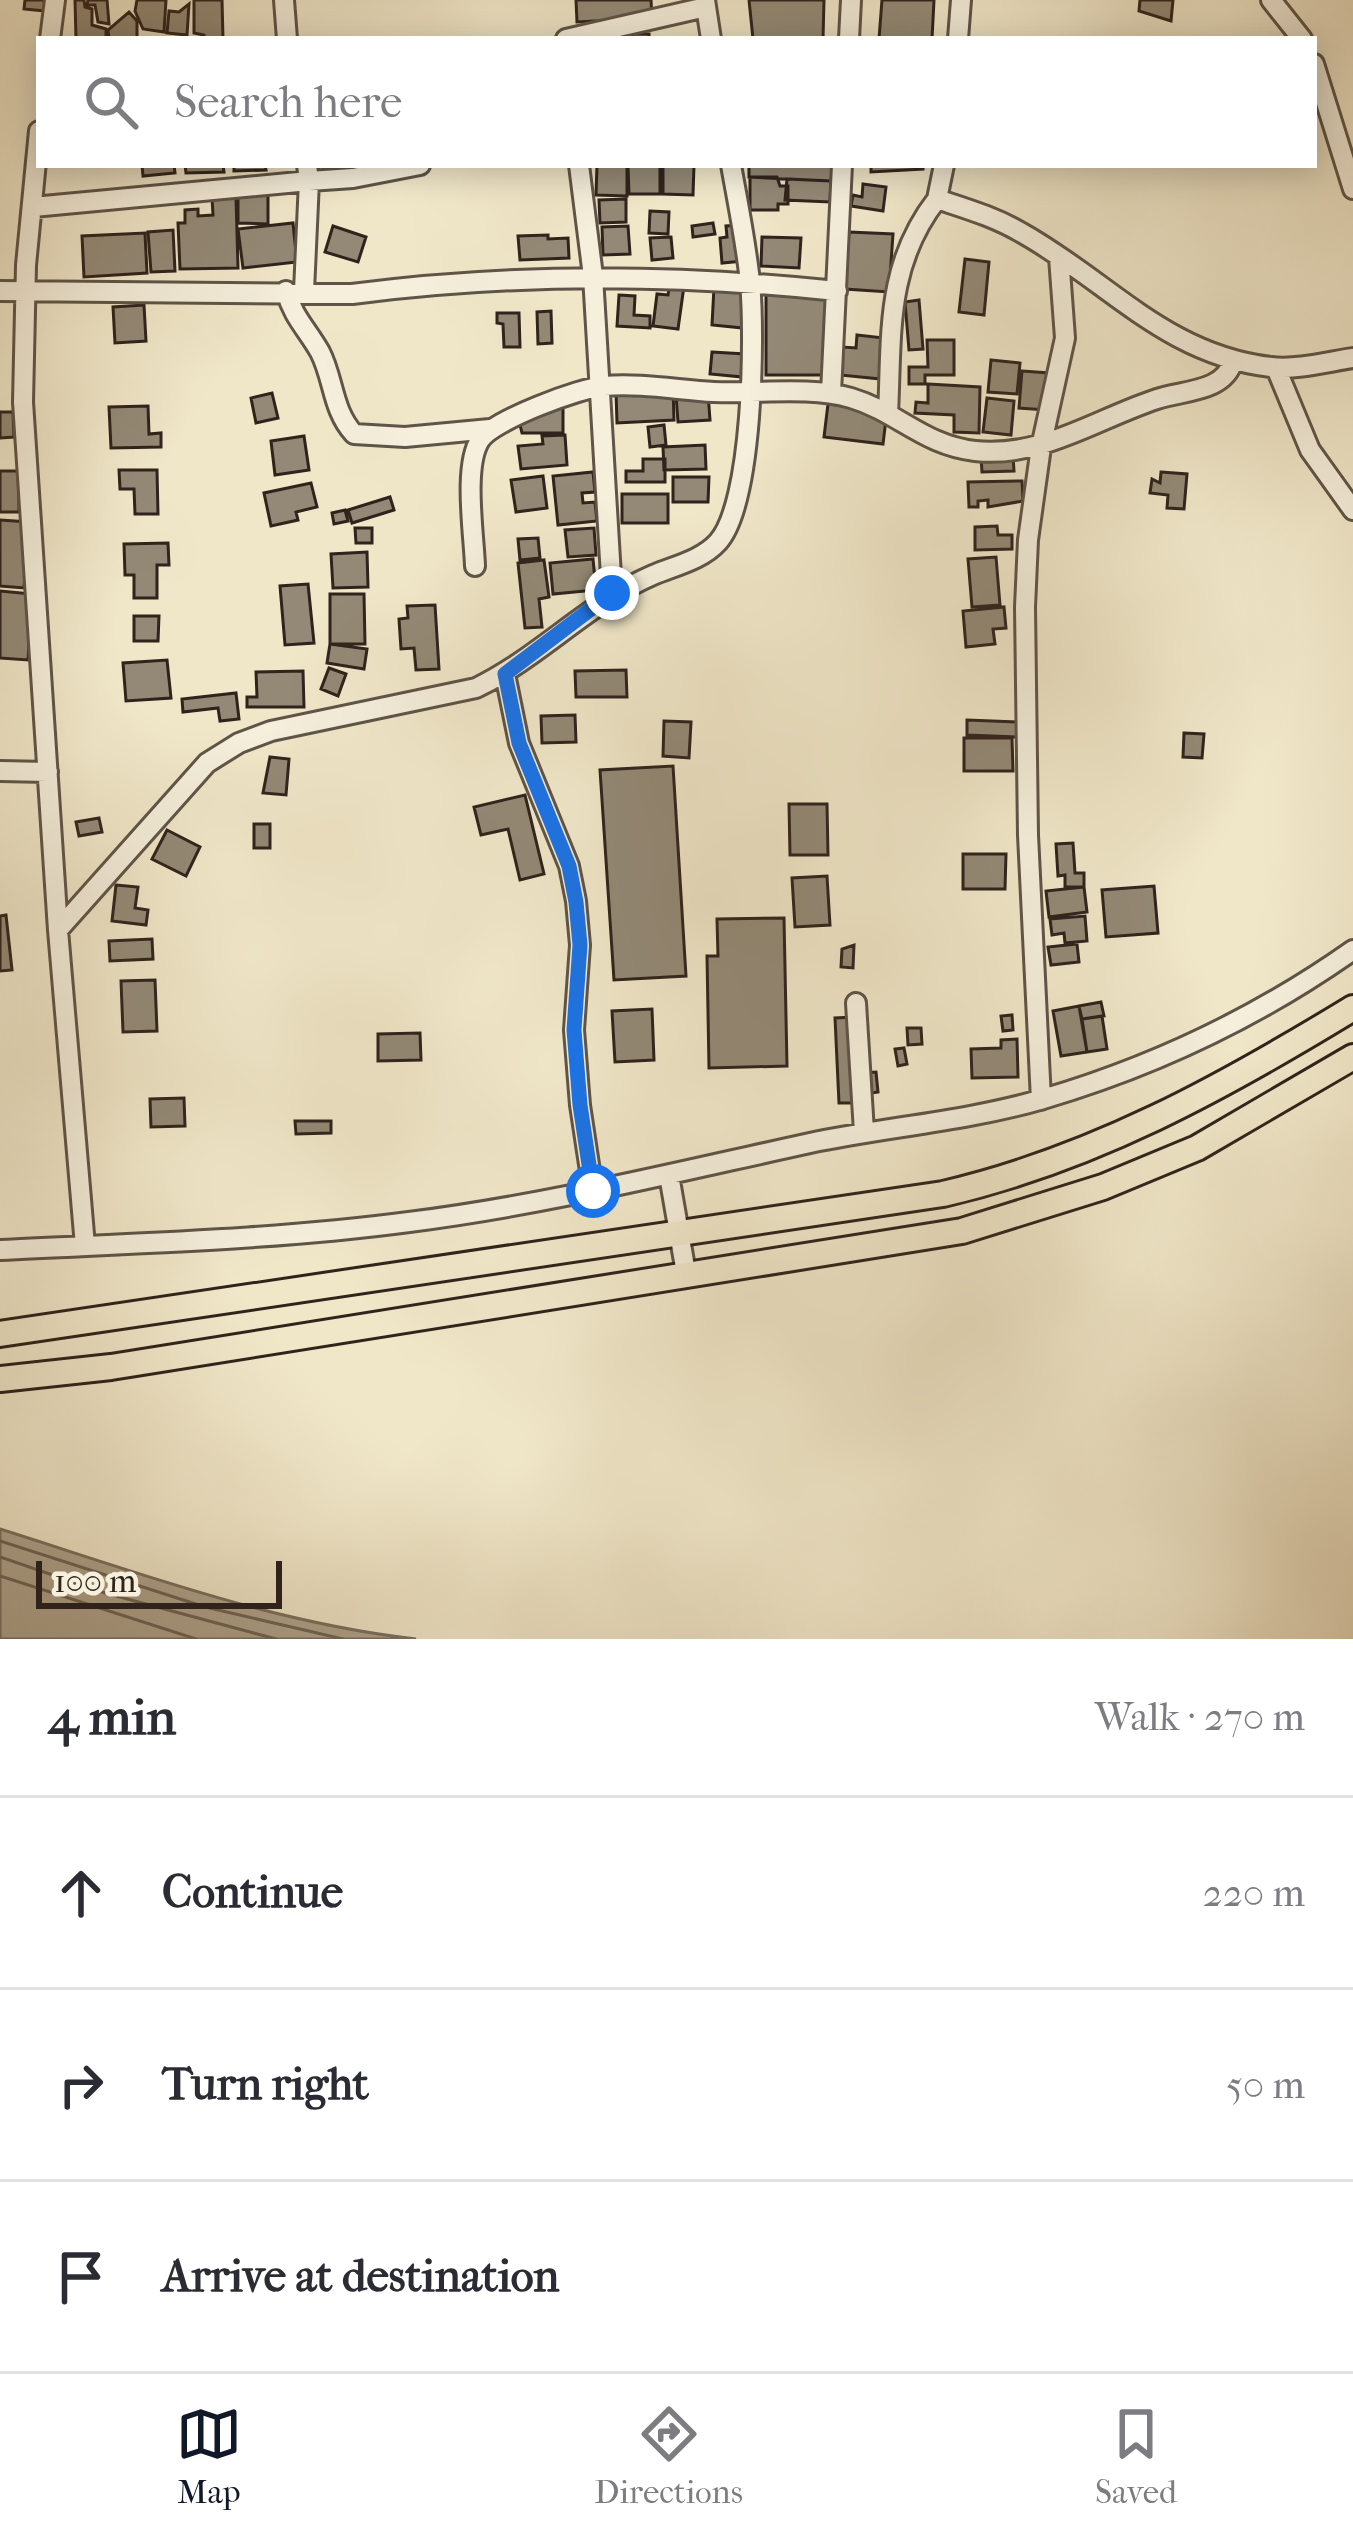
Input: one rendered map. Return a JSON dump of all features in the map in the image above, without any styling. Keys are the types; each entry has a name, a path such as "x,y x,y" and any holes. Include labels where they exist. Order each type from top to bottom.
{"main road":[{"path":"0,1334 943,1194 1004,1180 1077,1155 1204,1096 1353,1008"},
{"path":"0,1378 111,1367 962,1231 1103,1187 1197,1148 1353,1057"}],"street":[{"path":"50,36 55,0"},
{"path":"284,0 287,36"},
{"path":"849,36 851,0"},
{"path":"958,36 961,0"},
{"path":"1270,0 1300,36"},
{"path":"578,36 706,4 711,36"},
{"path":"1317,74 1353,189"},
{"path":"36,168 24,292 22,402 85,1246"},
{"path":"33,207 308,173 370,176 406,168"},
{"path":"579,168 593,276 612,593"},
{"path":"58,930 207,763 238,743 284,728 451,695 505,674 612,593 702,555 719,541 742,481 749,393 750,284 731,168"},
{"path":"831,393 842,168"},
{"path":"888,414 894,288 903,254 937,199 943,168"},
{"path":"308,173 295,291 297,322 319,351 331,393 354,434 366,438 490,429 600,386 831,393 888,414 936,444 1015,452 1041,447 1140,405 1220,382 1233,361"},
{"path":"937,199 990,216 1059,256 1136,315 1233,361 1276,368 1353,358"},
{"path":"1040,1100 1025,608 1028,540 1041,447 1065,338 1059,256"},
{"path":"0,291 352,294 593,276 837,291"},
{"path":"1276,368 1310,450 1353,510"},
{"path":"476,566 473,455 490,429"},
{"path":"505,674 519,743 569,866 576,902 580,945 574,1030 593,1191"},
{"path":"0,771 48,772"},
{"path":"0,1250 409,1222 593,1191 864,1132 1040,1100 1222,1031 1278,1001 1353,950"},
{"path":"856,1003 864,1132"},
{"path":"669,1175 686,1273"}],"water":[{"path":"0,1529 257,1609 416,1639 0,1639"}],"building":[{"path":"25,0 44,0 45,11 24,9"},
{"path":"75,0 84,0 85,7 92,9 92,25 106,29 106,36 76,36"},
{"path":"88,0 107,0 109,24 98,22 95,5 87,5"},
{"path":"137,0 166,0 164,32 143,29 135,11"},
{"path":"194,0 222,0 223,36 194,33"},
{"path":"576,0 651,0 652,18 577,22"},
{"path":"749,0 824,0 823,36 753,36"},
{"path":"882,0 934,0 932,36 879,36"},
{"path":"1140,0 1173,0 1171,21 1139,11"},
{"path":"189,4 187,35 167,33 169,11 179,12"},
{"path":"129,12 137,21 137,36 109,36 108,30"},
{"path":"589,34 649,34 649,36"},
{"path":"142,168 174,168 175,173 143,176"},
{"path":"185,168 223,168 224,172 186,173"},
{"path":"597,168 627,168 627,196 596,195"},
{"path":"628,168 660,168 660,194 629,194"},
{"path":"663,168 694,168 693,195 663,194"},
{"path":"749,168 833,168 831,181 749,177"},
{"path":"871,168 923,168 923,169 871,172"},
{"path":"750,177 777,177 780,186 788,186 788,204 778,204 778,210 750,210"},
{"path":"787,179 831,181 830,202 785,200"},
{"path":"863,184 886,187 883,211 851,206 853,195 862,197"},
{"path":"238,191 268,191 268,224 238,223"},
{"path":"212,198 236,198 238,268 180,269 178,223 185,223 185,210 198,209 198,216 213,215"},
{"path":"626,199 626,222 600,223 599,200"},
{"path":"650,211 669,212 668,234 649,233"},
{"path":"293,223 297,262 243,268 238,229"},
{"path":"713,223 715,234 693,237 692,226"},
{"path":"741,225 744,261 722,263 720,238 727,237 726,226"},
{"path":"333,226 366,237 358,262 325,252"},
{"path":"628,226 630,254 603,255 602,227"},
{"path":"173,230 175,271 151,272 148,232"},
{"path":"849,232 893,234 889,292 845,289"},
{"path":"145,233 147,273 84,277 82,236"},
{"path":"548,235 548,239 568,238 569,258 520,260 518,236"},
{"path":"671,237 673,258 652,260 650,238"},
{"path":"762,237 801,238 799,268 761,266"},
{"path":"965,259 989,262 984,315 959,312"},
{"path":"670,284 684,286 678,329 653,326 657,294 668,295"},
{"path":"714,287 746,290 743,328 712,325"},
{"path":"766,294 830,294 830,375 766,375"},
{"path":"619,295 635,296 634,315 650,316 650,328 617,326"},
{"path":"919,300 923,349 909,350 905,302"},
{"path":"144,305 146,341 115,343 113,307"},
{"path":"551,311 552,343 538,344 537,312"},
{"path":"497,313 519,313 520,347 504,347 503,324 497,323"},
{"path":"857,335 884,338 881,379 840,375 843,347 856,348"},
{"path":"927,340 954,340 954,375 925,375 925,384 909,384 909,367 928,367"},
{"path":"712,352 745,354 743,377 710,374"},
{"path":"991,360 1020,363 1017,394 988,392"},
{"path":"1022,371 1049,373 1046,410 1019,408"},
{"path":"928,384 980,387 979,433 954,432 954,415 915,413 916,402 928,403"},
{"path":"673,389 674,420 617,423 616,392"},
{"path":"272,393 278,418 256,423 251,398"},
{"path":"708,393 710,420 678,422 676,395"},
{"path":"987,398 1014,401 1011,435 983,432"},
{"path":"828,404 887,411 883,444 824,437"},
{"path":"148,406 149,434 161,433 161,447 111,448 109,407"},
{"path":"563,408 563,433 522,433 516,409"},
{"path":"0,412 13,412 14,437 0,438"},
{"path":"664,425 666,445 650,447 648,427"},
{"path":"565,435 567,465 521,469 518,446 543,444 542,436"},
{"path":"304,436 309,470 275,475 271,441"},
{"path":"705,445 706,469 664,470 663,447"},
{"path":"1013,455 1014,471 982,472 981,457"},
{"path":"643,459 665,459 665,482 626,482 626,471 643,471"},
{"path":"119,470 157,470 158,514 135,514 134,489 120,489"},
{"path":"0,471 19,471 19,512 0,512"},
{"path":"593,472 595,492 582,493 583,503 595,502 597,521 558,525 553,476"},
{"path":"1161,472 1187,474 1184,509 1167,508 1168,495 1150,493 1152,479 1160,483"},
{"path":"543,476 547,508 516,512 511,480"},
{"path":"673,477 709,477 708,502 673,502"},
{"path":"1022,481 1023,501 988,507 988,500 978,501 978,507 969,507 968,482"},
{"path":"311,483 317,507 296,512 298,520 271,526 264,493"},
{"path":"622,494 668,494 668,523 622,523"},
{"path":"390,497 394,510 352,523 348,510"},
{"path":"345,510 348,521 334,524 332,513"},
{"path":"0,520 29,522 24,588 0,586"},
{"path":"997,526 998,535 1012,535 1012,549 975,550 975,527"},
{"path":"355,528 372,528 372,543 356,543"},
{"path":"594,528 596,555 568,557 565,530"},
{"path":"538,538 540,558 520,560 518,539"},
{"path":"168,543 169,565 157,565 157,598 134,598 134,575 125,575 124,544"},
{"path":"367,552 368,587 333,588 331,554"},
{"path":"996,557 1000,605 972,607 968,559"},
{"path":"593,559 596,590 553,594 550,563"},
{"path":"544,560 549,597 539,599 542,627 525,628 518,563"},
{"path":"308,584 314,643 285,645 280,586"},
{"path":"0,591 32,594 28,660 0,658"},
{"path":"330,594 364,594 365,644 330,644"},
{"path":"435,605 439,669 416,670 414,648 401,649 399,619 408,618 407,606"},
{"path":"1004,607 1006,628 993,629 995,644 966,647 963,611"},
{"path":"134,616 159,616 158,641 134,641"},
{"path":"330,644 367,649 364,669 327,663"},
{"path":"167,660 171,698 126,701 123,663"},
{"path":"329,668 346,674 338,696 321,689"},
{"path":"626,670 627,697 576,697 575,671"},
{"path":"303,671 304,707 247,707 247,697 257,697 256,672"},
{"path":"236,693 239,719 220,721 218,708 183,712 182,699"},
{"path":"575,715 576,742 542,743 541,716"},
{"path":"967,720 1017,722 1017,737 967,735"},
{"path":"664,721 691,722 689,758 663,756"},
{"path":"1184,733 1204,734 1202,758 1183,757"},
{"path":"964,738 1012,738 1013,771 964,771"},
{"path":"270,757 289,759 286,795 263,793"},
{"path":"673,766 686,976 614,980 600,770"},
{"path":"525,795 544,874 520,880 508,829 481,835 474,807"},
{"path":"789,804 827,804 828,855 790,855"},
{"path":"99,818 102,832 79,836 76,822"},
{"path":"254,824 270,824 270,848 254,848"},
{"path":"167,830 200,847 186,876 152,859"},
{"path":"1073,843 1075,873 1084,873 1084,887 1065,887 1065,875 1058,876 1056,844"},
{"path":"963,854 1006,854 1005,889 963,889"},
{"path":"827,876 830,925 795,927 792,878"},
{"path":"116,885 138,887 135,908 148,910 146,925 112,921"},
{"path":"1154,886 1158,933 1106,937 1102,890"},
{"path":"1084,887 1087,912 1049,917 1046,891"},
{"path":"6,915 12,970 0,971 0,916"},
{"path":"1085,916 1087,941 1065,943 1064,933 1052,935 1050,919"},
{"path":"784,918 787,1066 709,1068 707,956 718,956 717,919"},
{"path":"152,939 153,959 110,961 109,941"},
{"path":"1077,944 1079,962 1051,965 1048,947"},
{"path":"854,945 853,968 841,967 842,949"},
{"path":"155,980 157,1031 123,1032 121,981"},
{"path":"1101,1002 1104,1016 1082,1019 1079,1006"},
{"path":"1079,1006 1087,1052 1061,1056 1053,1011"},
{"path":"652,1009 654,1060 615,1062 612,1011"},
{"path":"1012,1015 1013,1030 1003,1031 1001,1016"},
{"path":"1102,1016 1107,1049 1087,1052 1082,1019"},
{"path":"854,1017 859,1103 839,1103 835,1018"},
{"path":"907,1028 921,1028 922,1044 908,1045"},
{"path":"420,1033 421,1060 378,1061 378,1034"},
{"path":"1017,1039 1018,1077 972,1078 971,1049 1001,1048 1001,1040"},
{"path":"904,1048 907,1064 898,1066 895,1049"},
{"path":"876,1072 878,1092 865,1094 862,1073"},
{"path":"184,1098 185,1126 151,1127 150,1099"},
{"path":"295,1121 331,1121 331,1133 296,1134"}],"route":[{"path":"593,1191 574,1030 580,945 576,902 569,866 519,743 505,674 612,593"}]}
